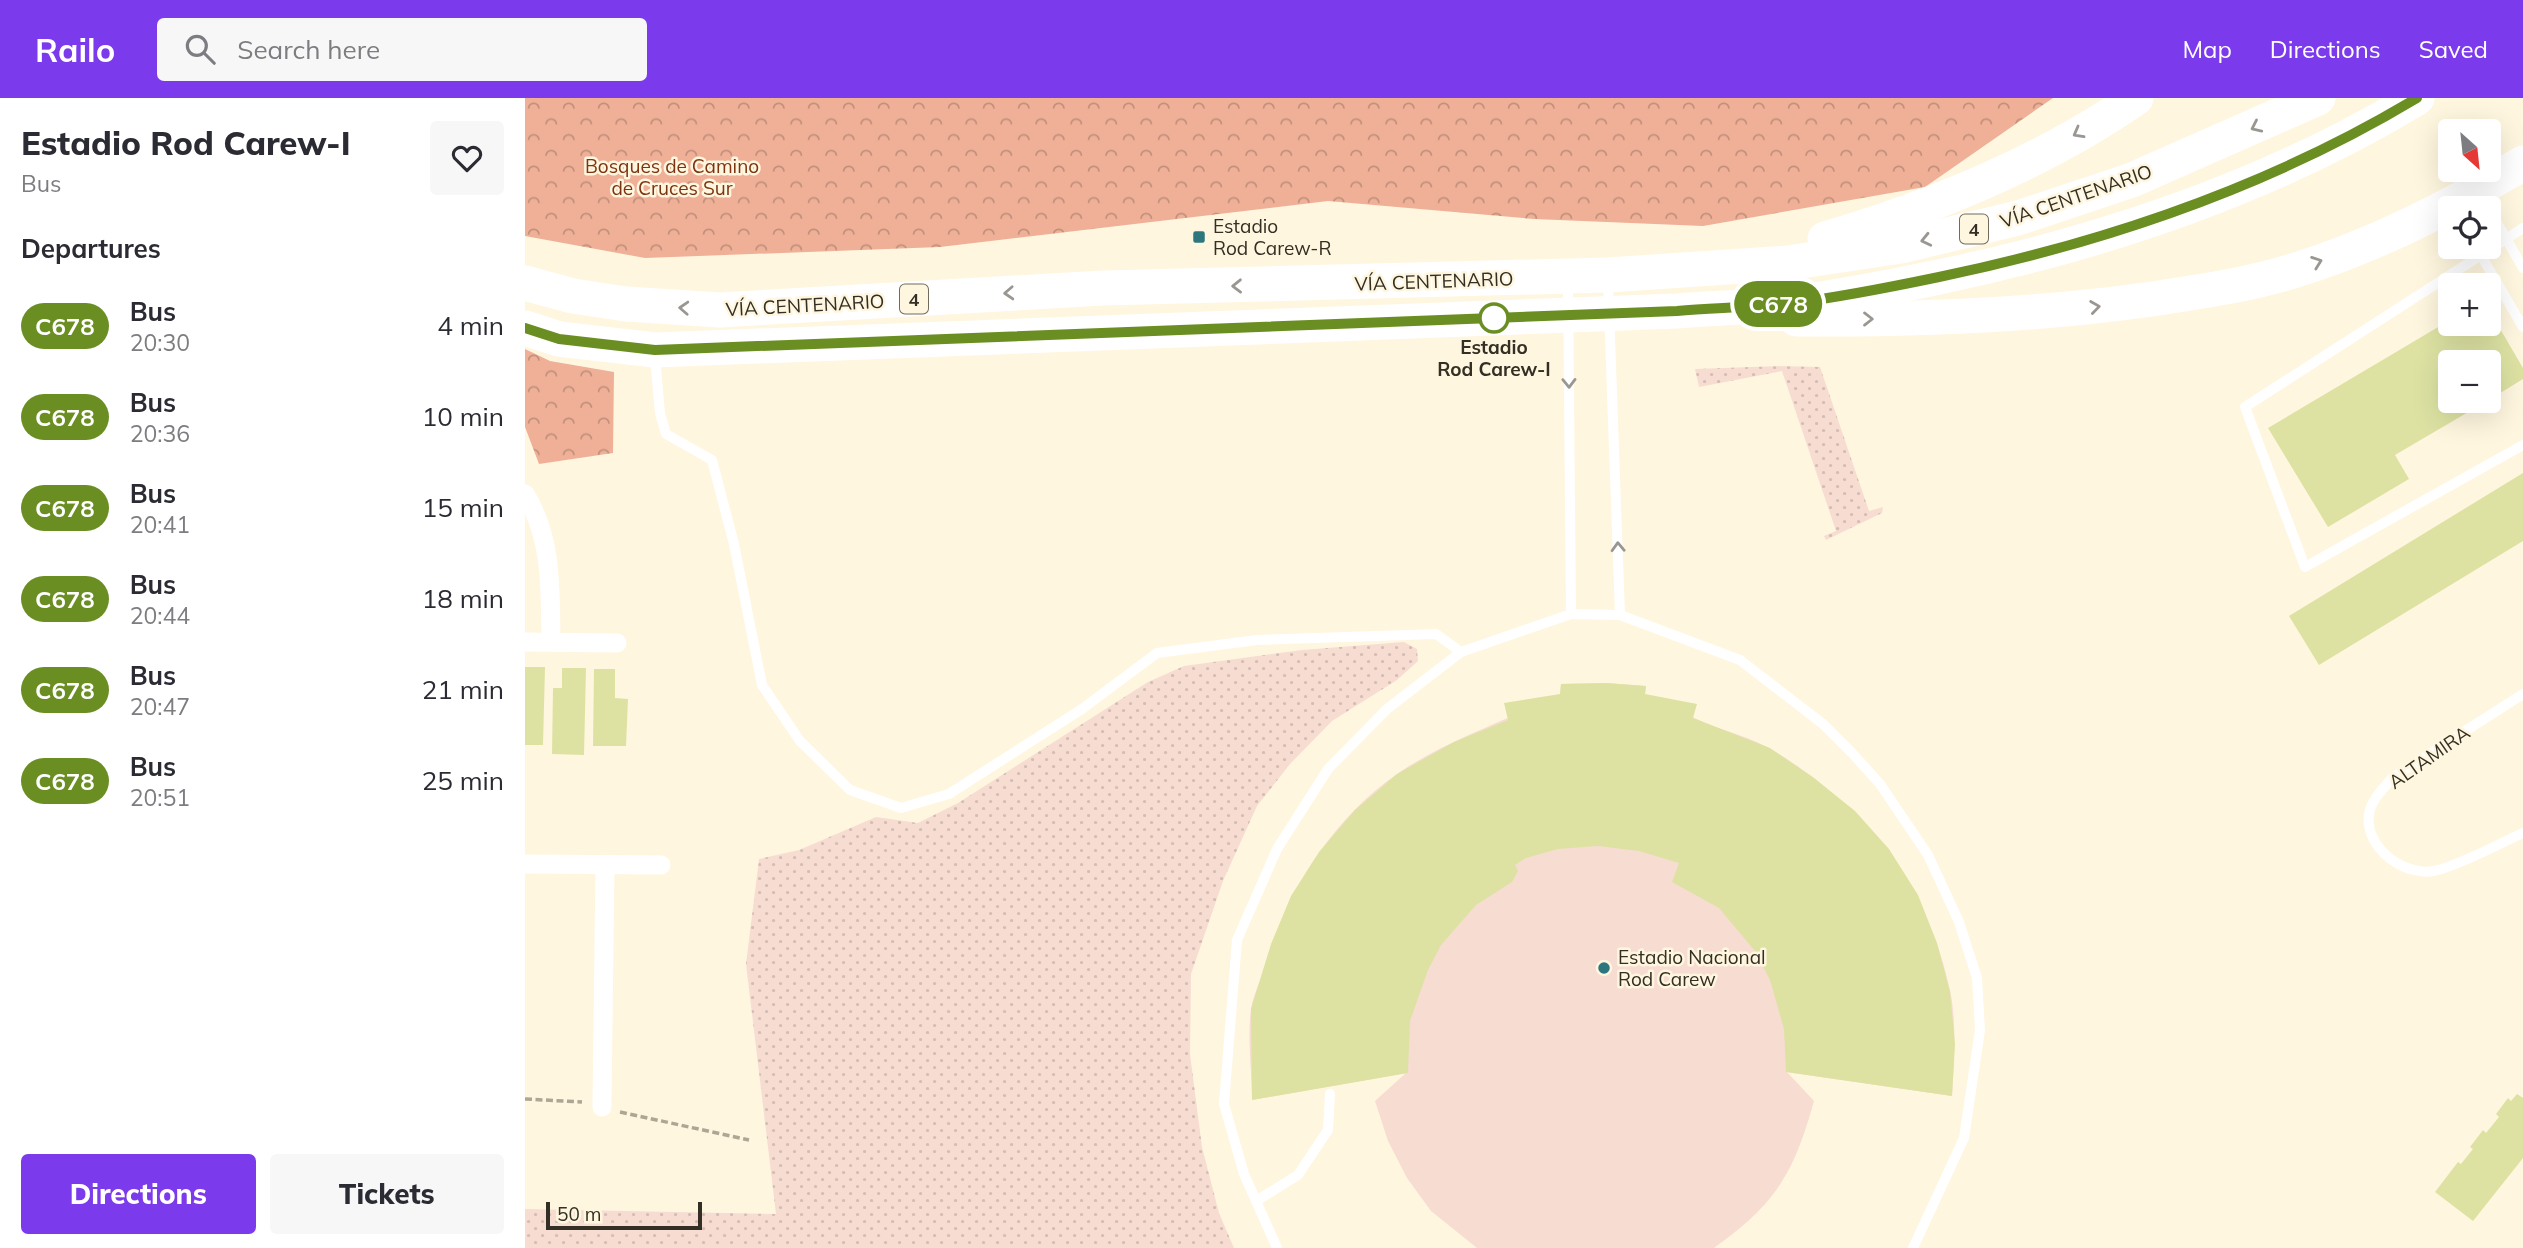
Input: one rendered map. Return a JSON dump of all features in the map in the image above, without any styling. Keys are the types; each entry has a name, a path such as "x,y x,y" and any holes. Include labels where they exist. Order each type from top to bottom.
{"highway":[{"path":"1682,272 1789,250 1902,216 2026,163 2136,98"},
{"name":"VÍA CENTENARIO","path":"525,282 573,296 626,304 720,310 1103,288 1608,275 1788,263 1901,246 2018,218 2132,180 2318,98"},
{"name":"VÍA CENTENARIO","path":"525,328 559,339 655,350 1609,314 1795,303 2023,260 2150,223 2260,179 2370,127 2417,98"},
{"path":"2469,196 2523,163"},
{"path":"1677,311 1777,319 1905,320 2077,309 2194,293 2291,272 2379,240 2438,212"}],"street":[{"path":"525,494 532,506 550,560 551,642"},
{"path":"525,642 617,643"},
{"path":"525,864 661,865"},
{"path":"602,1108 605,865"}],"lane":[{"path":"2501,241 2523,228"},
{"path":"2501,235 2523,268"},
{"path":"2466,259 2245,407 2305,567 2523,445"},
{"path":"2483,259 2523,327"},
{"path":"1608,275 1620,615"},
{"path":"1567,276 1571,614"},
{"path":"655,350 660,414 666,434 712,460 734,544 762,685 800,741 850,790 901,808 949,794 1082,709 1157,653 1257,640 1436,634 1461,652"},
{"path":"1277,1248 1244,1174 1224,1104 1237,940 1277,849 1328,769 1387,709 1461,652 1571,614 1620,615 1740,660 1823,724 1880,784 1928,855 1954,911 1977,978 1980,1030 1963,1139 1913,1248"},
{"name":"ALTAMIRA","path":"2523,694 2392,778 2377,796 2369,815 2374,840 2387,856 2408,870 2437,871 2523,833"},
{"path":"1256,1200 1298,1175 1328,1130 1330,1094"}],"path":[{"path":"525,1099 582,1102 750,1140"}],"shaded area":[{"path":"1820,367 1869,511 1883,507 1882,513 1826,540 1824,536 1836,531 1782,371 1699,387 1695,369"},
{"path":"1404,642 1417,649 1418,661 1397,680 1332,721 1290,764 1257,806 1223,881 1191,974 1190,1054 1202,1147 1219,1213 1234,1248 525,1248 525,1209 776,1214 746,964 759,859 799,850 876,817 918,823 958,803 1148,682 1184,666 1302,650"},
{"name":"Estadio Nacional Rod Carew","path":"1561,684 1646,686 1645,694 1700,721 1772,750 1834,795 1887,851 1926,917 1950,990 1954,1029 1952,1096 1787,1072 1814,1101 1799,1148 1790,1168 1768,1201 1753,1217 1714,1248 1477,1248 1431,1211 1407,1178 1388,1141 1375,1101 1406,1073 1252,1100 1249,1031 1252,1004 1274,940 1299,886 1332,836 1351,813 1373,793 1397,774 1436,751 1560,694"}],"green space":[{"name":"Bosques de Camino de Cruces Sur","path":"525,98 2053,98 1925,187 1703,226 1534,219 1328,201 940,247 645,258 525,236"},
{"path":"525,349 550,361 614,372 613,453 539,464 525,427"}],"building":[{"path":"2438,327 2438,336 2501,336 2501,330 2523,368 2523,379 2501,393 2501,350 2438,350 2438,413 2467,413 2395,455 2409,479 2328,527 2268,428"},
{"path":"2523,473 2523,541 2319,665 2289,616"},
{"path":"525,667 545,667 543,745 525,745"},
{"path":"562,668 586,668 584,755 552,754 553,688 562,688"},
{"path":"594,669 615,669 615,698 628,699 626,746 593,746"},
{"path":"1561,684 1646,686 1645,694 1697,704 1693,718 1770,748 1855,811 1889,849 1918,895 1937,943 1950,992 1955,1044 1952,1096 1786,1072 1784,1029 1770,980 1755,951 1719,908 1672,882 1679,863 1639,851 1598,846 1558,849 1526,858 1515,865 1518,871 1512,882 1476,905 1441,945 1428,970 1410,1021 1408,1073 1252,1100 1251,1009 1271,944 1291,896 1319,852 1355,810 1397,774 1454,742 1508,720 1504,703 1560,694"},
{"path":"2517,1094 2523,1098 2523,1158 2473,1221 2435,1192 2458,1162 2461,1164 2473,1149 2470,1147 2483,1130 2486,1133 2499,1117 2496,1114 2508,1098 2511,1101"}],"bus line":[{"name":"C678","path":"525,328 559,339 636,350 655,350 1677,311 1795,303 2023,260 2150,223 2260,179 2370,127 2417,98"}],"place":[{"name":"Estadio Rod Carew-R","path":"1199,237"},
{"name":"Estadio Rod Carew-I","path":"1494,318"},
{"name":"Estadio Nacional Rod Carew","path":"1604,968"}]}
